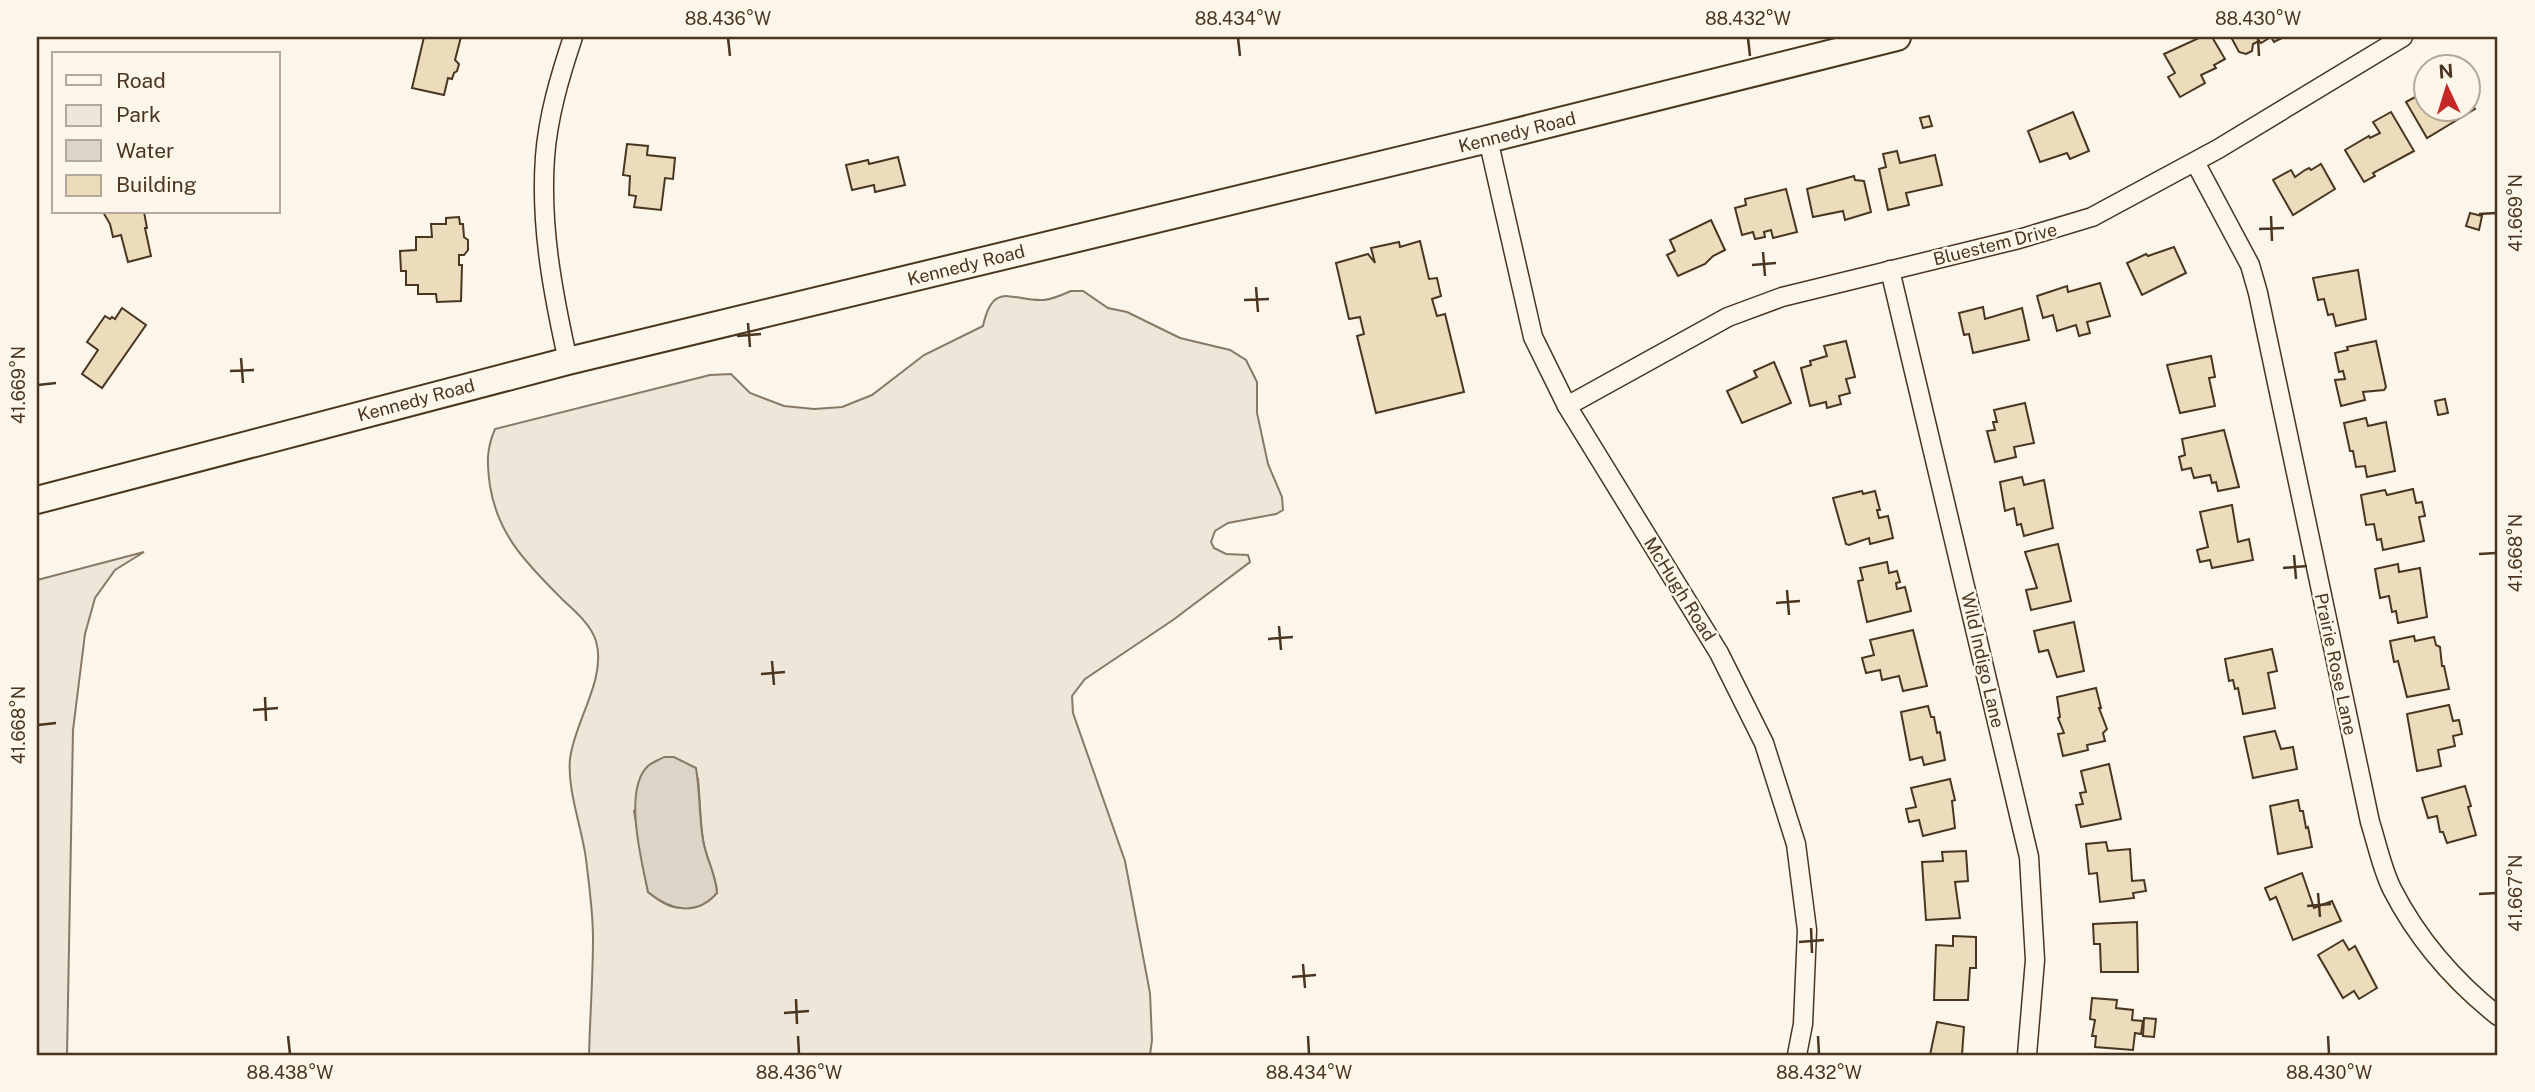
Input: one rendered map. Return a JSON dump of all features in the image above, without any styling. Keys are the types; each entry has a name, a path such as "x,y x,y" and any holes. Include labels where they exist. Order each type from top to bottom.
{"main road":[{"name":"Kennedy Road","path":"37,500 568,360 1488,139 1897,37"}],"street":[{"path":"568,360 546,249 544,195 545,156 550,125 561,74 573,37"},
{"name":"Bluestem Drive","path":"1567,406 1728,317 1782,297 2068,226 2103,212 2195,162 2403,37"},
{"name":"McHugh Road","path":"1488,139 1533,337 1567,406 1719,653 1764,743 1796,844 1807,930 1803,1024 1797,1055"},
{"name":"Prairie Rose Lane","path":"2195,162 2250,265 2258,293 2370,822 2391,887 2421,938 2444,966 2472,995 2498,1016"},
{"name":"Wild Indigo Lane","path":"1890,270 2029,858 2035,960 2027,1055"}],"green space":[{"path":"1071,291 1083,291 1108,308 1127,312 1180,338 1230,350 1246,360 1257,382 1257,413 1268,464 1282,497 1283,510 1276,514 1228,523 1215,531 1211,542 1214,548 1226,554 1248,555 1250,562 1173,620 1085,679 1072,696 1073,713 1125,861 1150,993 1150,1055 589,1055 592,918 586,859 573,796 570,759 594,685 598,655 596,641 587,624 527,562 507,535 494,504 488,471 489,450 495,429 710,375 731,374 750,393 784,406 814,409 842,407 872,395 924,355 983,326 992,302 999,298 1006,296 1044,300","holes":["698,779 703,840 717,893 689,906 675,907 667,905 648,892 634,811"]},
{"path":"144,552 115,570 95,598 85,634 73,730 67,1055 37,1055 37,580"}],"water":[{"path":"664,757 674,757 696,768 703,840 717,893 709,901 692,908 674,907 648,892 642,863 636,826 637,790 641,776 649,765"}],"building":[{"path":"424,37 461,37 455,60 459,64 457,71 452,79 448,78 444,95 412,88"},
{"path":"2201,37 2212,37 2225,59 2214,65 2216,68 2201,75 2205,83 2180,97 2168,77 2175,73 2164,54"},
{"path":"2231,37 2271,37 2253,44 2252,51 2246,54 2239,52"},
{"path":"2271,37 2284,37 2274,42"},
{"path":"2412,99 2412,112 2406,102"},
{"path":"2073,112 2089,151 2070,159 2067,153 2040,162 2028,131"},
{"path":"2391,112 2414,151 2373,173 2375,176 2364,182 2345,150 2369,136 2370,138 2380,133 2373,122"},
{"path":"1929,116 1932,126 1923,128 1920,118"},
{"path":"2418,122 2453,122 2427,138"},
{"path":"627,144 648,146 647,155 675,158 673,179 665,178 661,210 634,207 636,196 629,195 630,176 623,175"},
{"path":"1897,151 1900,163 1935,155 1942,185 1906,193 1909,205 1888,210 1879,169 1886,167 1883,154"},
{"path":"898,157 905,185 875,192 874,185 852,190 846,165 868,160 869,164"},
{"path":"2321,164 2335,189 2293,215 2273,180 2291,170 2295,177"},
{"path":"1854,176 1855,180 1864,181 1871,212 1845,220 1843,211 1813,217 1807,189"},
{"path":"1786,189 1797,232 1773,238 1771,230 1764,232 1765,237 1755,239 1753,232 1742,235 1735,208 1746,205 1745,199"},
{"path":"2470,213 2482,216 2479,230 2466,226"},
{"path":"104,214 144,214 151,256 128,262 121,235 113,237"},
{"path":"459,217 460,224 463,224 464,237 468,240 468,250 464,255 459,255 459,265 462,265 461,301 437,302 436,294 418,294 418,285 406,285 406,271 401,271 400,251 416,250 416,237 432,237 431,224 446,224 446,218"},
{"path":"1711,220 1725,250 1705,264 1678,276 1667,255 1675,251 1670,240"},
{"path":"1420,241 1429,279 1437,278 1441,296 1432,299 1437,316 1445,314 1464,392 1376,413 1357,336 1364,334 1360,317 1349,319 1336,263 1368,254 1375,263 1371,248 1399,242 1400,247"},
{"path":"2174,247 2186,273 2142,295 2127,263 2146,254 2148,256"},
{"path":"2358,270 2366,319 2336,326 2333,314 2328,315 2324,299 2318,300 2313,278"},
{"path":"2100,283 2110,316 2087,322 2090,333 2079,336 2076,325 2057,331 2053,315 2043,318 2037,296 2067,286 2068,292"},
{"path":"1983,307 1985,319 2022,308 2029,340 1973,353 1969,334 1964,335 1959,313"},
{"path":"122,308 146,325 102,388 82,374 98,350 87,342 105,316 115,319"},
{"path":"1846,341 1855,377 1846,379 1850,393 1839,396 1841,404 1827,408 1826,402 1810,406 1801,368 1811,365 1810,361 1827,356 1824,346"},
{"path":"2376,341 2386,387 2384,390 2363,392 2365,400 2341,406 2335,380 2345,379 2343,371 2339,372 2335,353 2348,350 2347,347"},
{"path":"2211,356 2215,377 2209,378 2215,406 2180,413 2167,365"},
{"path":"1774,362 1791,403 1742,423 1727,391 1757,377 1754,371"},
{"path":"2445,399 2448,413 2438,415 2435,401"},
{"path":"2025,403 2034,443 2014,447 2016,457 1995,462 1987,431 1995,430 1993,422 1997,422 1994,410"},
{"path":"2366,418 2368,426 2386,422 2395,471 2367,477 2365,466 2356,467 2344,423"},
{"path":"2224,430 2239,487 2218,491 2216,482 2212,483 2210,475 2194,478 2191,468 2182,470 2179,457 2185,455 2182,439"},
{"path":"2022,477 2024,485 2044,480 2053,528 2024,536 2021,524 2017,525 2014,508 2005,511 2000,482"},
{"path":"2413,489 2416,503 2422,502 2425,516 2419,517 2424,541 2383,550 2381,539 2377,540 2374,524 2366,525 2361,495 2385,490 2387,495"},
{"path":"1862,491 1863,494 1875,491 1880,510 1877,510 1879,518 1888,516 1893,538 1870,544 1869,538 1846,544 1833,498"},
{"path":"2232,505 2238,542 2249,539 2253,560 2212,568 2210,560 2200,562 2197,550 2208,547 2200,512"},
{"path":"2058,544 2071,601 2031,610 2026,590 2037,588 2025,552"},
{"path":"1887,562 1889,573 1897,571 1900,582 1896,583 1897,589 1905,587 1911,611 1867,622 1858,581 1863,580 1860,568"},
{"path":"2398,564 2399,572 2420,568 2427,617 2398,623 2396,611 2392,612 2389,596 2380,598 2375,569"},
{"path":"2074,622 2084,671 2057,677 2048,650 2039,652 2034,631"},
{"path":"1913,630 1927,686 1903,691 1899,676 1882,680 1880,670 1866,673 1862,658 1874,655 1870,640"},
{"path":"2414,636 2415,641 2434,637 2436,645 2440,647 2449,689 2407,697 2398,661 2394,662 2390,641"},
{"path":"2272,649 2277,671 2268,673 2275,708 2243,714 2238,688 2235,689 2233,680 2229,681 2225,659"},
{"path":"2096,688 2099,708 2107,729 2103,733 2105,741 2087,745 2088,750 2063,756 2058,734 2064,733 2058,718 2057,697"},
{"path":"2449,705 2453,721 2459,720 2462,734 2453,736 2455,746 2438,750 2441,766 2417,771 2407,714"},
{"path":"1928,706 1931,717 1934,717 1937,733 1940,732 1945,760 1924,765 1922,757 1910,760 1901,712"},
{"path":"2275,731 2281,749 2293,747 2297,769 2253,778 2244,737"},
{"path":"2109,764 2121,819 2081,827 2076,805 2083,804 2080,793 2086,792 2081,771"},
{"path":"1950,779 1955,800 1952,801 1955,828 1923,836 1919,820 1909,822 1906,809 1916,807 1911,788"},
{"path":"2465,786 2476,835 2447,843 2443,832 2440,832 2437,816 2428,818 2422,798"},
{"path":"2298,800 2312,847 2278,854 2270,806"},
{"path":"2106,842 2108,851 2130,849 2132,881 2144,880 2146,891 2133,893 2134,898 2100,902 2097,873 2089,874 2086,844"},
{"path":"1966,851 1968,881 1955,882 1960,918 1926,920 1922,862 1943,861 1942,852"},
{"path":"2302,873 2314,908 2332,901 2341,921 2293,940 2276,897 2270,900 2265,888"},
{"path":"2137,922 2138,972 2101,972 2100,944 2094,944 2093,924"},
{"path":"1953,936 1976,937 1976,968 1970,968 1968,1000 1934,1000 1936,945 1953,946"},
{"path":"2343,940 2349,950 2355,946 2377,988 2359,999 2354,991 2343,998 2318,955"},
{"path":"2092,998 2117,1000 2116,1008 2133,1010 2132,1020 2143,1021 2141,1034 2135,1033 2133,1050 2095,1047 2096,1036 2092,1036 2095,1020 2090,1019"},
{"path":"2144,1018 2156,1019 2154,1037 2143,1036"},
{"path":"1937,1022 1964,1027 1962,1055 1930,1055"}]}
